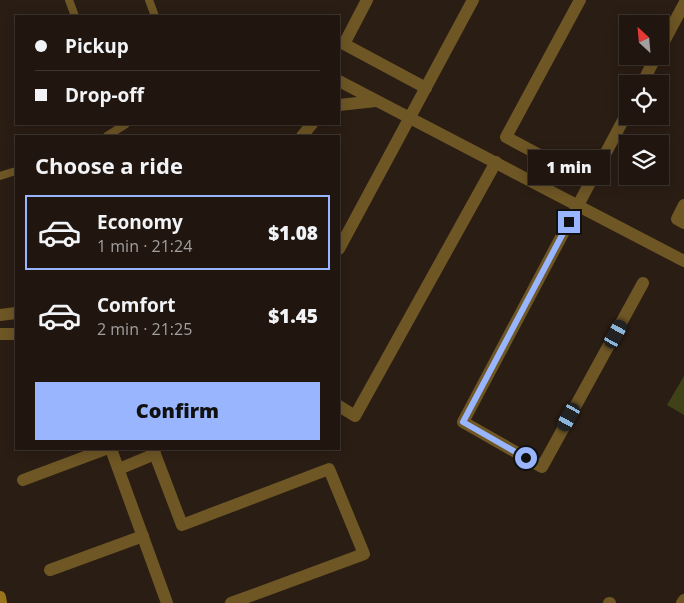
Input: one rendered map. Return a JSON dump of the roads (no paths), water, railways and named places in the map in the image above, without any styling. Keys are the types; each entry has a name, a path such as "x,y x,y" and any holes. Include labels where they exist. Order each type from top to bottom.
{"main road":[{"path":"0,597 1,603"}],"street":[{"path":"367,0 344,44 426,88"},
{"path":"340,247 473,0"},
{"path":"580,0 506,137 590,182"},
{"path":"669,32 684,4"},
{"path":"340,82 684,260"},
{"path":"340,105 376,100"},
{"path":"621,125 463,422 542,468 643,283"},
{"path":"340,407 355,416 496,162"},
{"path":"684,205 676,219 684,223"},
{"path":"0,315 15,313"},
{"path":"0,334 15,334"},
{"path":"23,480 103,450"},
{"path":"111,450 167,603"},
{"path":"119,469 154,451 182,524 329,469 364,554 231,603"},
{"path":"50,570 143,536"}],"lane":[{"path":"69,0 76,15"},
{"path":"149,0 154,15"},
{"path":"108,135 122,126"},
{"path":"0,176 15,171"}]}
